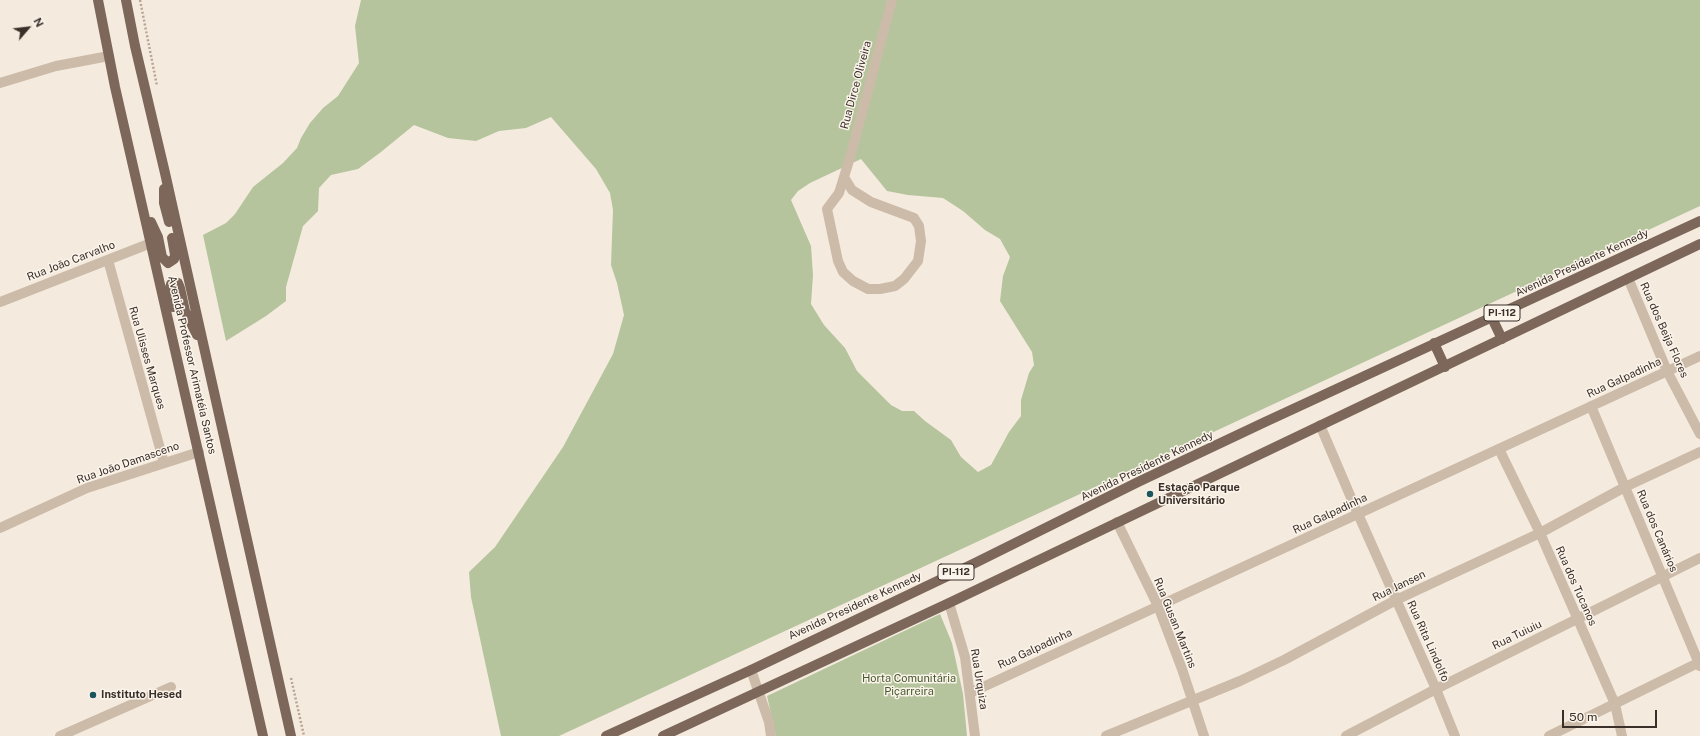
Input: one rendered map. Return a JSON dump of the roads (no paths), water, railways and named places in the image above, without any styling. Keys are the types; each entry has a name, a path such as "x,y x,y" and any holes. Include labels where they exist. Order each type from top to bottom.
{"main road":[{"name":"Avenida Professor Arimatéia Santos","path":"98,0 108,56 263,736"},
{"name":"Avenida Professor Arimatéia Santos","path":"126,0 135,46 165,173 291,736"},
{"path":"142,204 158,237 162,257 168,263 171,262 174,259 175,249 164,203 165,173"},
{"name":"Avenida Presidente Kennedy","path":"606,736 751,670 1001,551 1138,482 1700,221"},
{"name":"PI-112","path":"663,736 949,603 1700,244"},
{"path":"178,358 178,333 170,289 171,284 175,282 178,283 185,311 204,349"},
{"path":"1492,318 1502,339"},
{"path":"1434,344 1445,367"}],"street":[{"name":"Rua Dirce Oliveira","path":"844,176 852,190 871,202 914,218 919,226 921,252 918,261 904,279 895,286 880,289 868,289 853,281 843,272 838,262 827,209 839,193 892,0"},
{"path":"0,82 56,66 108,56"},
{"name":"Rua João Carvalho","path":"0,302 151,243"},
{"name":"Rua Ulisses Marques","path":"108,260 164,462"},
{"name":"Rua dos Beija Flores","path":"1628,278 1667,371 1700,434"},
{"name":"Rua Galpadinha","path":"970,693 1700,356"},
{"name":"Rua dos Canários","path":"1591,406 1700,663"},
{"name":"Rua Rita Lindolfo","path":"1320,425 1436,689 1455,736"},
{"name":"Rua dos Tucanos","path":"1498,449 1540,533 1615,704 1622,736"},
{"name":"Rua João Damasceno","path":"0,528 87,488 199,452"},
{"name":"Rua Jansen","path":"1106,736 1240,681 1284,660 1396,600 1540,533 1625,487 1700,452"},
{"name":"Rua Gusan Martins","path":"1116,522 1158,606 1204,736"},
{"name":"Rua Tuiuiu","path":"1346,736 1436,689 1700,558"},
{"name":"Rua Urquiza","path":"949,603 965,657 975,736"},
{"path":"1549,736 1700,663"},
{"path":"751,670 769,722 771,736"},
{"path":"60,736 171,687"}],"place":[{"name":"Estação Parque Universitário","path":"1150,494"},
{"name":"Instituto Hesed","path":"93,695"}],"park label":[{"name":"Horta Comunitária Piçarreira","path":"909,685"}]}
